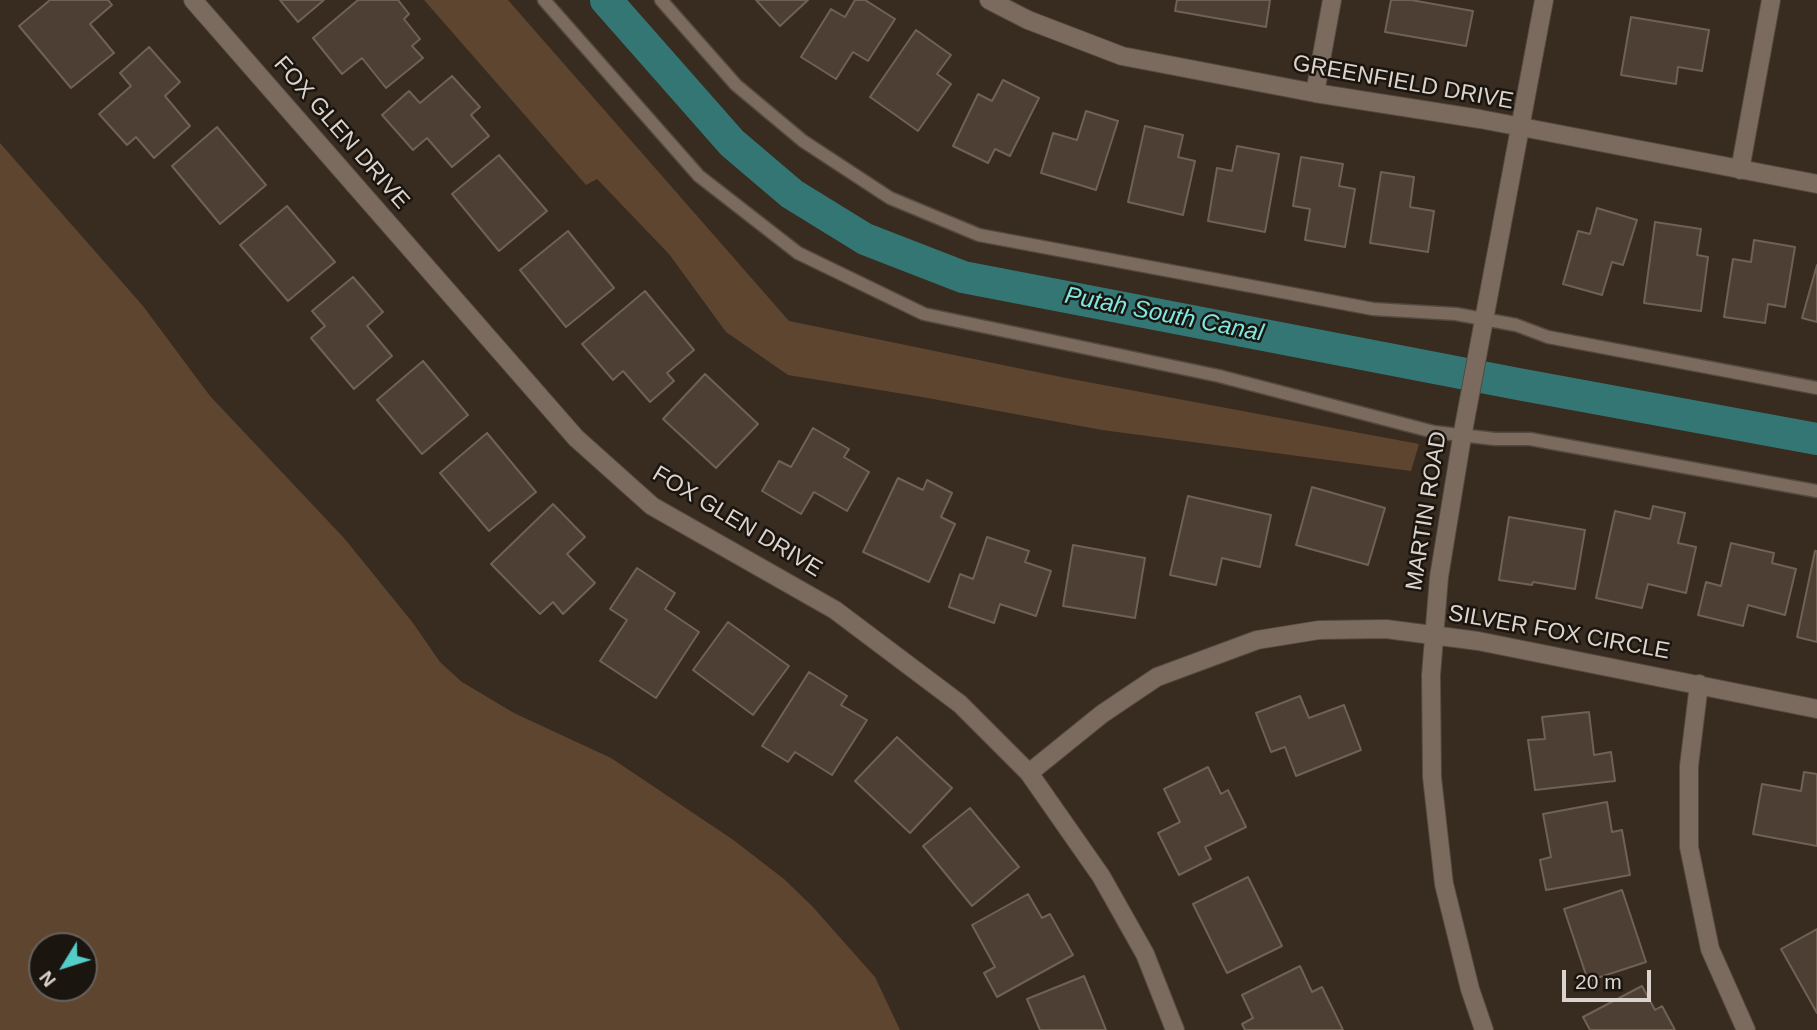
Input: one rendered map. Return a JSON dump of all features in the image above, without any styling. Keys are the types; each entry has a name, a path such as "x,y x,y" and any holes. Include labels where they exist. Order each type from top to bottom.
{"street":[{"name":"FOX GLEN DRIVE","path":"193,0 576,438 652,506 835,610 960,704 1029,773 1108,887 1144,954 1175,1030"},
{"name":"GREENFIELD DRIVE","path":"989,0 1028,20 1122,56 1817,184"},
{"path":"1315,93 1332,0"},
{"name":"MARTIN ROAD","path":"1485,1030 1470,989 1444,884 1432,777 1431,675 1439,578 1544,0"},
{"path":"1740,170 1771,0"},
{"name":"SILVER FOX CIRCLE","path":"1029,773 1102,714 1157,677 1257,640 1319,630 1386,629 1478,641 1817,709"},
{"path":"1699,684 1689,766 1689,847 1710,949 1746,1030"}],"lane":[{"path":"544,0 699,176 798,253 924,314 1219,376 1434,432 1464,431 1530,439 1817,491"},
{"path":"661,0 736,85 803,141 890,198 979,235 1373,309 1456,314 1484,326 1516,325 1548,337 1817,388"}],"shaded area":[{"path":"424,0 508,0 789,321 1066,378 1419,444 1411,471 1102,430 788,375 726,332 669,254 597,179 586,185"},
{"path":"0,143 143,306 210,396 344,538 413,623 440,662 462,682 514,713 611,758 732,839 784,879 812,906 875,977 900,1030 0,1030"}],"building":[{"path":"50,0 108,0 112,5 90,24 114,53 71,88 19,26"},
{"path":"280,0 324,0 298,22"},
{"path":"358,0 398,0 409,14 404,19 420,39 412,46 423,58 386,88 362,58 342,74 313,38"},
{"path":"756,0 808,0 780,26"},
{"path":"855,0 865,0 895,19 868,61 853,52 836,79 801,57 831,9 845,17"},
{"path":"1177,0 1270,0 1266,27 1175,11"},
{"path":"1391,0 1411,0 1473,11 1466,46 1385,32"},
{"path":"1631,17 1709,30 1702,71 1678,67 1676,84 1621,75"},
{"path":"916,30 951,55 937,74 951,84 918,131 870,97"},
{"path":"149,47 180,82 165,96 190,126 154,158 136,137 127,145 99,114 131,86 120,73"},
{"path":"452,76 480,107 471,115 489,136 452,167 427,138 413,150 382,115 409,91 420,103"},
{"path":"1003,80 1039,98 1010,156 995,149 988,163 953,146 978,94 992,101"},
{"path":"1086,111 1118,121 1096,190 1041,173 1053,133 1077,140"},
{"path":"1145,126 1183,135 1178,157 1195,161 1183,215 1128,202"},
{"path":"217,127 266,185 220,224 172,166"},
{"path":"1237,146 1279,154 1265,232 1208,221 1217,168 1232,171"},
{"path":"499,155 547,211 499,251 452,194"},
{"path":"1301,157 1343,164 1339,186 1355,189 1345,247 1305,240 1310,209 1293,206"},
{"path":"1381,172 1414,177 1410,207 1434,211 1428,252 1370,243"},
{"path":"287,206 335,262 288,301 240,245"},
{"path":"1597,208 1637,220 1623,265 1612,262 1602,295 1563,284 1578,231 1590,234"},
{"path":"1655,222 1701,229 1697,255 1708,257 1701,311 1644,303"},
{"path":"568,231 614,288 566,327 520,270"},
{"path":"1754,240 1795,247 1785,307 1768,304 1765,323 1724,317 1733,259 1751,262"},
{"path":"1817,265 1817,322 1802,318"},
{"path":"353,277 383,312 367,326 392,356 354,389 311,338 325,326 312,311"},
{"path":"645,291 694,350 667,373 674,381 650,402 623,371 613,380 582,344"},
{"path":"423,361 468,415 422,454 377,400"},
{"path":"705,374 758,424 716,468 663,419"},
{"path":"813,428 849,449 844,457 869,472 847,511 814,492 801,514 762,491 779,461 791,467"},
{"path":"487,433 536,492 489,531 440,473"},
{"path":"898,478 923,490 927,480 952,493 941,517 955,524 929,582 863,552"},
{"path":"1312,487 1385,508 1368,565 1296,545"},
{"path":"1188,496 1271,515 1260,567 1222,558 1216,585 1170,575"},
{"path":"553,504 585,537 567,554 595,583 563,614 553,602 540,614 491,564"},
{"path":"1653,506 1685,513 1678,543 1696,547 1686,593 1648,584 1642,608 1596,598 1615,511 1650,519"},
{"path":"1509,517 1585,530 1575,589 1499,580"},
{"path":"987,537 1029,551 1025,562 1051,571 1036,616 1000,604 994,623 949,607 960,574 973,579"},
{"path":"1731,543 1774,553 1772,563 1796,569 1785,615 1748,605 1743,626 1698,615 1706,582 1721,586"},
{"path":"1073,545 1145,558 1135,618 1063,606"},
{"path":"1817,551 1817,642 1797,637"},
{"path":"637,568 675,593 665,609 699,632 656,698 600,661 627,620 610,609"},
{"path":"728,622 789,666 753,715 693,670"},
{"path":"809,672 847,696 841,705 867,720 832,775 795,752 788,762 762,746"},
{"path":"1300,696 1309,718 1344,705 1361,750 1296,776 1285,747 1271,752 1256,713"},
{"path":"1589,712 1594,755 1611,752 1615,781 1535,790 1528,740 1545,739 1542,717"},
{"path":"897,737 952,788 910,833 855,781"},
{"path":"1208,767 1221,794 1228,790 1246,827 1205,847 1211,859 1179,875 1158,833 1180,822 1164,789"},
{"path":"1804,772 1817,774 1817,846 1753,834 1762,784 1801,791"},
{"path":"1607,802 1612,832 1622,830 1630,875 1546,890 1540,860 1551,857 1543,814"},
{"path":"970,808 1019,867 972,906 923,846"},
{"path":"1248,877 1282,946 1227,973 1193,904"},
{"path":"1622,890 1646,962 1588,981 1564,909"},
{"path":"1028,894 1042,918 1050,914 1073,955 997,997 984,973 995,967 972,925"},
{"path":"1817,929 1817,1013 1781,949"},
{"path":"1300,966 1312,992 1322,987 1343,1030 1245,1030 1242,1024 1253,1018 1242,995"},
{"path":"1084,976 1106,1030 1040,1030 1027,999"},
{"path":"1642,986 1655,1010 1662,1006 1675,1030 1590,1030 1583,1017"}],"waterway":[{"name":"Putah South Canal","path":"606,0 732,143 792,194 865,239 963,277 1817,439"}]}
